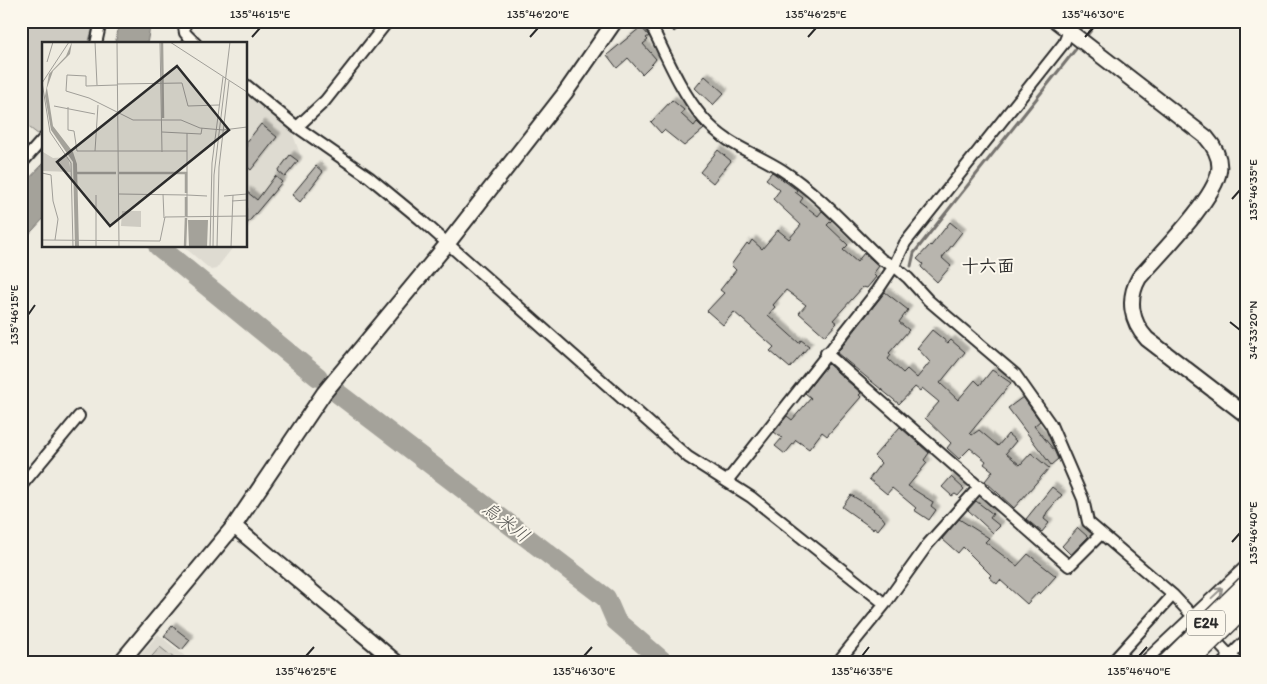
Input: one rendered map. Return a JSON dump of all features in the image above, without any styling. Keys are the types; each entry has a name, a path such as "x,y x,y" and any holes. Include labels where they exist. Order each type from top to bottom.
{"highway":[{"name":"E24","path":"1167,663 1246,585"},
{"name":"E24","path":"1188,663 1246,606"}],"street":[{"path":"96,42 100,21"},
{"path":"183,21 185,33 194,42"},
{"path":"297,127 326,101 388,21"},
{"path":"120,663 234,526 324,393 448,243 565,93 615,21"},
{"path":"649,21 684,88 703,118 735,147 783,170 804,186 882,260 894,266 928,300 1015,374 1028,390 1051,426 1083,499 1088,522 1173,595 1194,616 1226,659 1240,663"},
{"path":"1056,21 1073,29 1088,46 1206,136 1217,153 1219,171 1212,190 1140,278 1134,288 1132,309 1139,330 1147,339 1246,416"},
{"path":"727,481 826,353 878,290 894,266 905,243 1064,43 1073,29"},
{"path":"248,87 297,127 369,177 448,243 487,281 688,457 727,481 885,604"},
{"path":"21,164 42,140"},
{"path":"826,353 980,486 1007,514 1069,566 1101,534"},
{"path":"21,486 79,416"},
{"path":"837,663 885,604 928,544 980,486"},
{"path":"234,526 398,663"},
{"path":"1143,663 1246,566"},
{"path":"1115,659 1173,595"},
{"path":"1226,659 1246,640"}],"shaded area":[{"path":"21,21 91,21 94,24 89,42 42,42 42,131 39,135 21,121"},
{"path":"120,21 151,21 147,42 115,42"},
{"path":"248,92 290,126 302,160 248,228"},
{"path":"42,165 42,220 21,243 21,187"},
{"path":"185,248 232,248 216,269 211,270"},
{"path":"158,634 193,663 134,663"},
{"path":"160,647 180,663 146,663"}],"building":[{"path":"665,21 688,21 674,32"},
{"path":"641,27 649,36 646,38 648,40 643,44 656,59 642,74 628,58 617,68 607,55"},
{"path":"705,76 724,93 713,105 695,88"},
{"path":"672,100 684,110 681,114 694,126 697,122 704,129 684,146 664,130 661,133 651,122"},
{"path":"261,124 277,137 251,170 248,168 248,140"},
{"path":"718,150 731,161 713,183 700,172"},
{"path":"290,155 298,161 285,177 278,171"},
{"path":"316,166 323,172 300,202 292,195"},
{"path":"772,172 797,190 795,192 803,198 800,202 818,216 822,211 832,220 827,225 848,245 843,250 857,262 864,253 879,266 873,274 876,277 867,288 863,287 833,320 837,323 825,336 799,313 806,305 786,290 773,305 775,307 768,315 799,343 801,340 809,346 790,368 770,351 774,347 734,312 723,325 707,311 724,293 720,290 736,270 731,265 747,243 749,245 752,240 762,249 778,230 789,239 801,225 773,199 780,190 766,179"},
{"path":"275,176 282,182 248,223 248,193 257,200"},
{"path":"950,222 962,232 942,258 951,266 937,282 921,267 923,264 917,259 931,246"},
{"path":"885,292 908,310 899,322 909,330 889,353 891,355 888,359 903,373 907,369 917,378 930,362 917,348 932,330 948,343 951,340 965,352 940,383 958,400 975,380 980,385 992,370 1011,383 970,433 972,435 979,430 998,446 1008,434 1016,441 1006,453 1020,465 1031,453 1049,468 1014,508 985,481 993,471 984,464 986,461 970,448 959,459 947,448 951,443 925,418 939,402 922,388 920,391 915,387 899,404 837,353"},
{"path":"828,364 861,393 859,395 861,397 827,436 822,432 809,449 796,440 785,454 775,446 782,438 774,432 787,416 792,420 811,398 805,393"},
{"path":"1023,397 1040,421 1034,426 1054,450 1058,459 1051,465 1008,408"},
{"path":"900,427 929,453 924,460 927,463 908,486 933,502 931,506 936,510 929,520 914,510 916,508 892,488 887,494 869,479 881,463 874,456"},
{"path":"951,477 964,489 958,496 955,494 952,496 942,487"},
{"path":"1052,487 1062,495 1047,512 1044,519 1049,523 1042,532 1026,519"},
{"path":"851,495 874,509 882,517 885,521 878,530 874,527 873,529 842,507"},
{"path":"976,501 993,514 990,518 1000,526 993,533 968,510"},
{"path":"959,519 989,538 985,542 1017,566 1028,554 1056,576 1040,594 1038,592 1027,604 1000,580 997,584 989,577 991,575 963,547 958,553 942,539"},
{"path":"1078,528 1088,537 1071,555 1062,546"},
{"path":"172,626 190,640 182,650 164,636"}],"waterway":[{"path":"1085,38 1098,21"},
{"path":"911,266 914,253 1079,45"},
{"name":"烏米川","path":"160,248 318,377"},
{"name":"烏米川","path":"336,392 606,598 616,621 665,663"}],"district":[{"name":"十六面","path":"988,266"}]}
